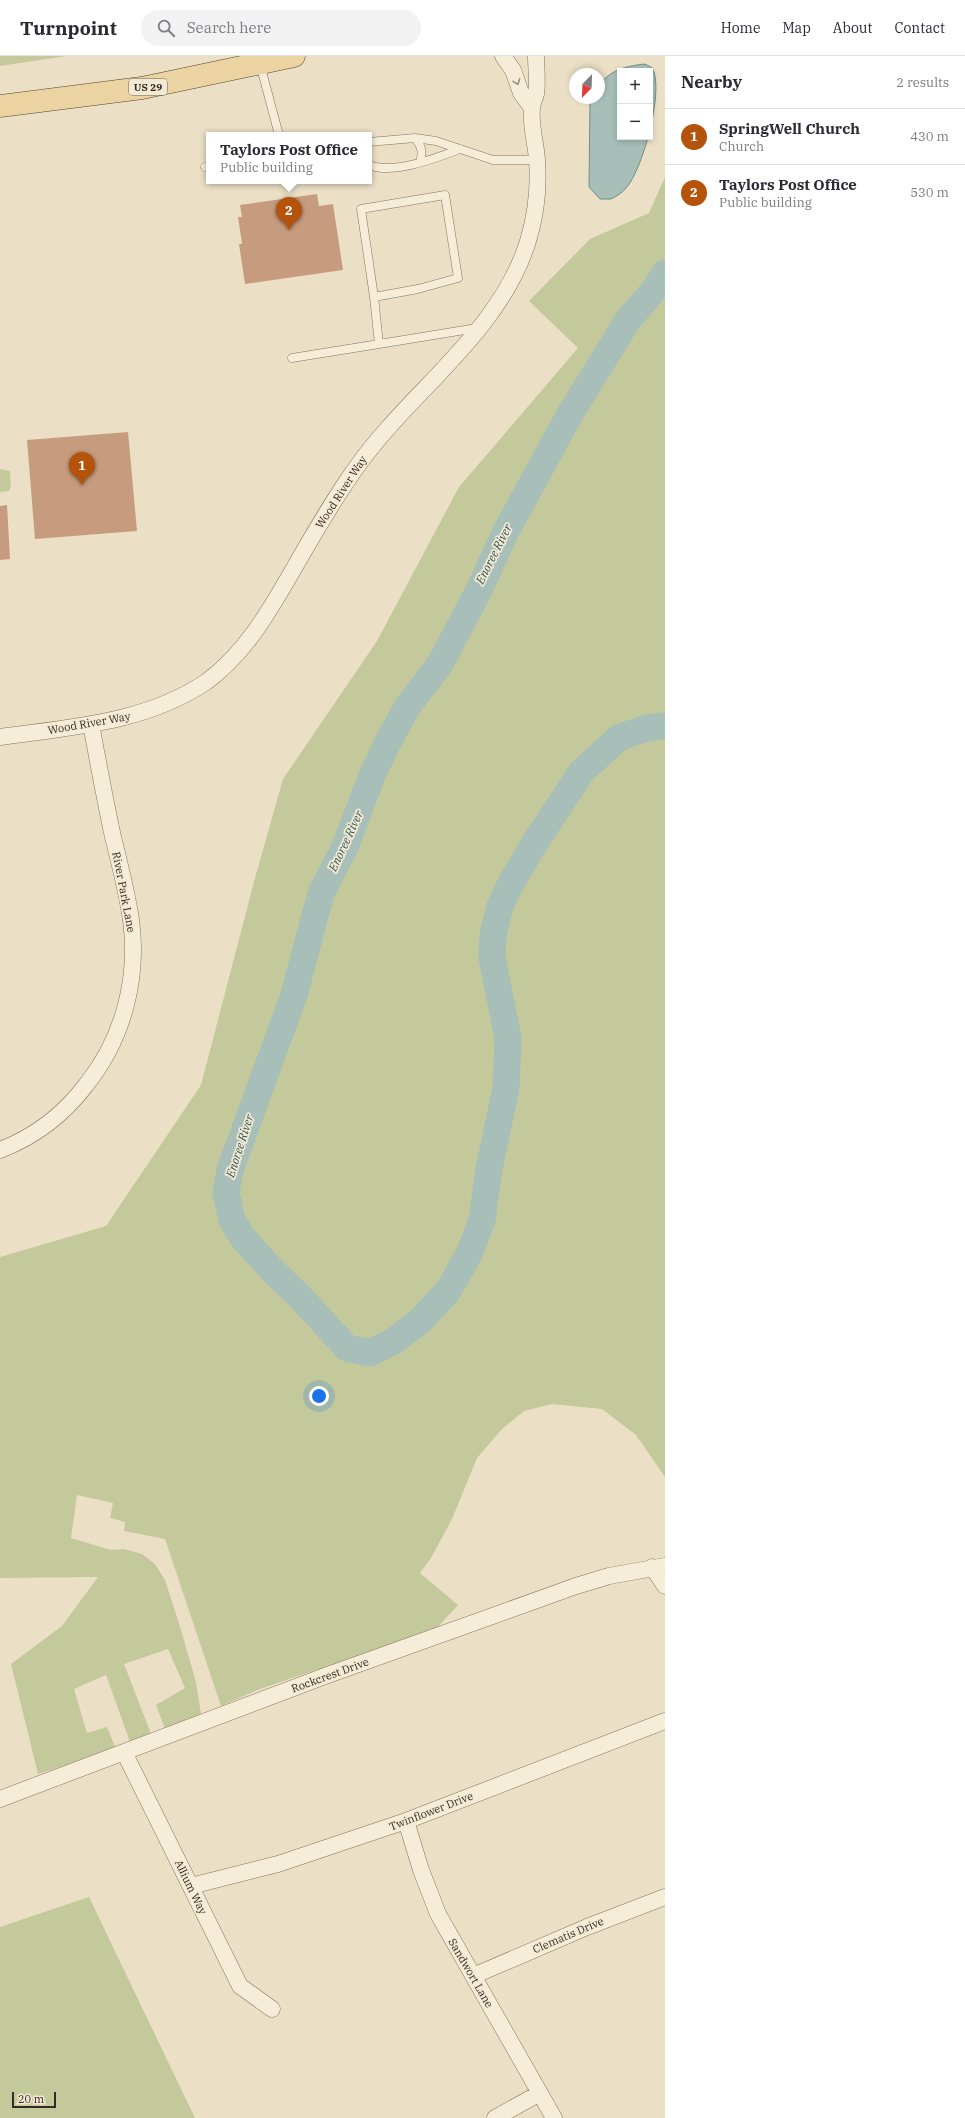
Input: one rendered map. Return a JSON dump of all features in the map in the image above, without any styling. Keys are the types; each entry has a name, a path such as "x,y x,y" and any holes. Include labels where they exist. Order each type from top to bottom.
{"main road":[{"name":"US 29","path":"0,106 142,88 294,56"}],"street":[{"name":"Wood River Way","path":"504,56 513,70 521,93 532,108"},
{"name":"Wood River Way","path":"0,737 91,724 132,716 168,703 206,682 232,659 268,613 329,508 357,466 383,434 436,377 478,328 508,286 520,263 528,241 535,209 537,160 532,108 536,94 536,56"},
{"name":"River Park Lane","path":"0,1150 43,1127 77,1097 97,1072 110,1048 123,1018 129,992 132,966 131,920 91,724"},
{"path":"659,1567 665,1586"},
{"name":"Rockcrest Drive","path":"0,1799 325,1676 576,1586 609,1576 659,1567"},
{"name":"Twinflower Drive","path":"191,1886 278,1864 406,1821 665,1721"},
{"name":"Allium Way","path":"124,1752 240,1986 272,2009"},
{"name":"Sandwort Lane","path":"406,1821 421,1870 438,1914 554,2118"},
{"name":"Clematis Drive","path":"473,1976 587,1927 665,1898"},
{"path":"495,2118 540,2093"}],"lane":[{"path":"260,63 278,132"},
{"path":"372,142 415,138 436,141 493,160 537,160"},
{"path":"415,138 420,145 422,153 420,162"},
{"path":"372,166 376,168 388,168 410,165 460,149"},
{"path":"374,297 418,289 458,278 445,195 361,209 374,297 379,344"},
{"path":"292,358 478,328"}],"green space":[{"path":"0,56 67,56 0,66"},
{"path":"665,177 665,1477 636,1435 602,1409 552,1404 524,1411 501,1430 477,1458 452,1519 431,1558 420,1573 458,1605 436,1629 260,1689 221,1706 165,1539 124,1531 125,1522 110,1518 113,1503 77,1495 71,1538 111,1550 124,1549 142,1554 155,1564 165,1580 196,1682 201,1714 165,1729 156,1705 185,1688 168,1649 124,1664 151,1734 130,1742 106,1675 74,1689 87,1733 107,1727 116,1749 38,1774 11,1664 62,1626 98,1577 0,1578 0,1257 106,1226 201,1085 255,878 283,779 377,641 459,487 578,348 529,301 590,239 649,213"},
{"path":"0,469 10,471 11,485 9,491 0,492"},
{"path":"89,1897 195,2118 0,2118 0,1927"}],"water":[{"path":"644,64 652,68 624,68"},
{"path":"617,71 617,140 647,140 633,178 624,190 611,199 600,199 589,187 590,104 605,104 605,78"},
{"path":"653,71 656,92 653,114"}],"building":[{"path":"317,194 319,206 333,204 343,270 245,284 239,244 242,244 238,217 242,217 240,205"},
{"path":"128,432 137,531 35,539 27,440"},
{"path":"7,505 10,559 0,560 0,506"}],"waterway":[{"name":"Enoree River","path":"665,273 654,290 628,320 570,414 505,533 480,588 440,664 407,707 388,742 373,773 345,847 321,893 294,995 230,1170 226,1193 232,1220 243,1238 347,1348 370,1353 394,1341 420,1321 448,1291 469,1254 482,1220 489,1169 506,1088 508,1038 492,958 493,935 500,906 512,881 536,841 582,771 620,737 647,728 665,726"}],"place":[{"name":"Taylors Post Office","path":"289,230"},
{"name":"SpringWell Church","path":"82,485"}]}
